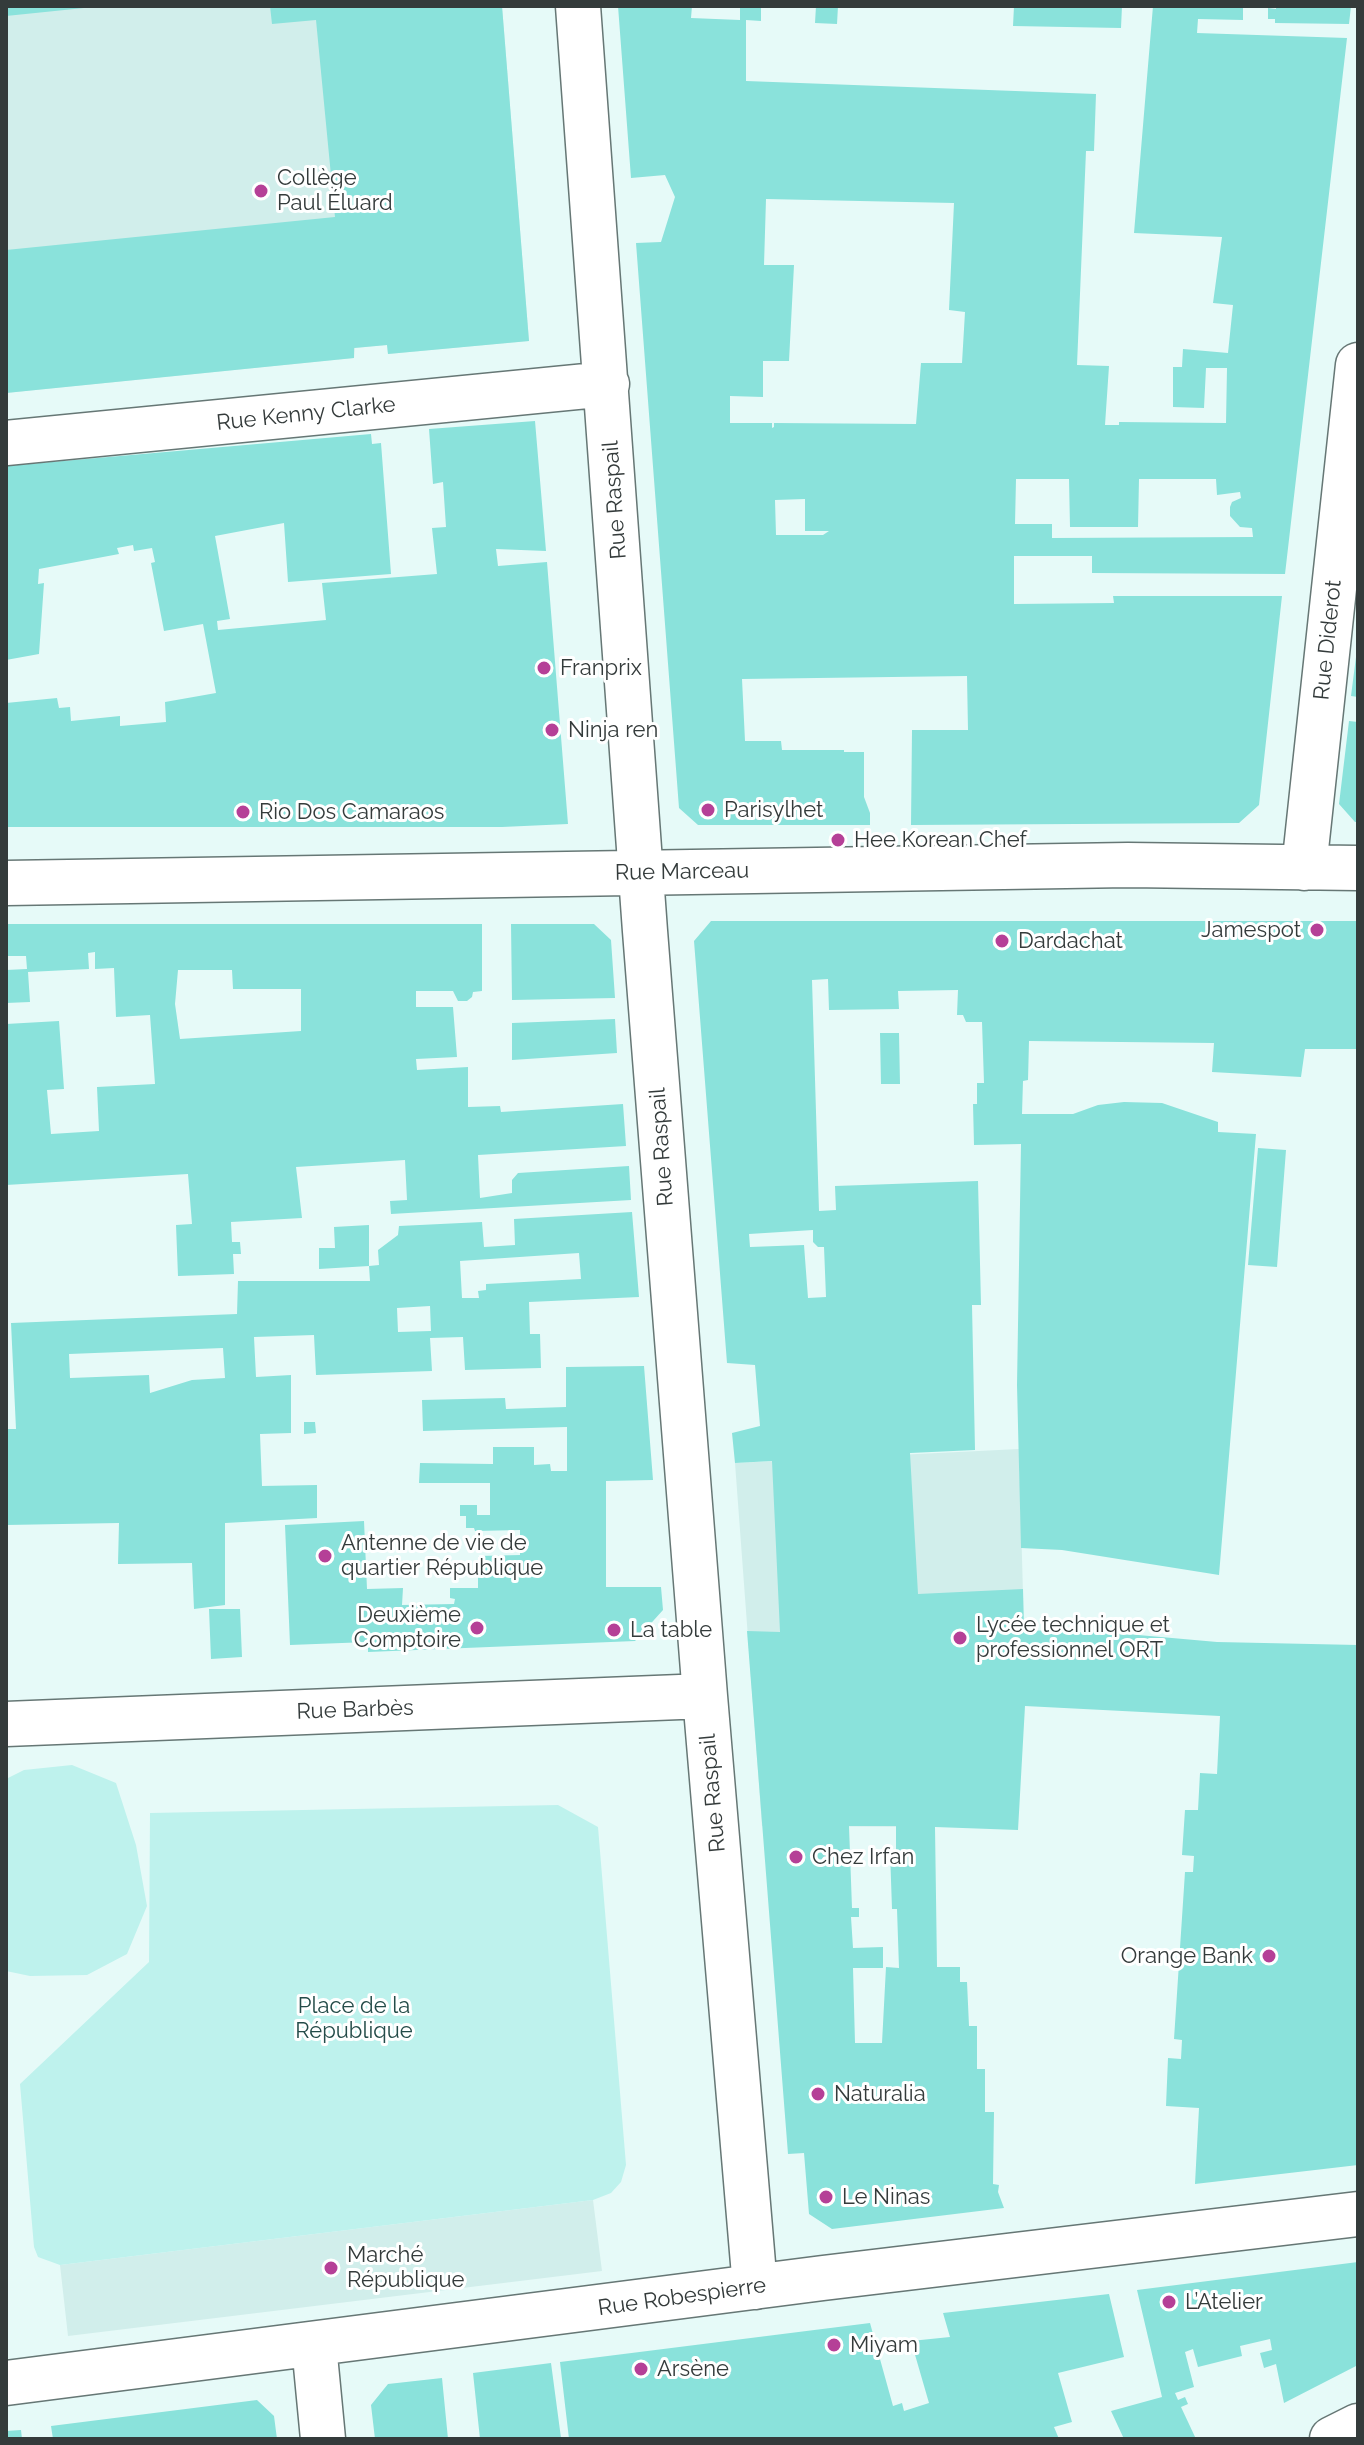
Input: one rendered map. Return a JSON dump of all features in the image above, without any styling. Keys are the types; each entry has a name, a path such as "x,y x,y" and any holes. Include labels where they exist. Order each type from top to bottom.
{"street":[{"name":"Rue Raspail","path":"578,6 641,873 755,2287"},
{"name":"Rue Diderot","path":"1304,868 1358,365"},
{"name":"Rue Kenny Clarke","path":"6,443 607,384"},
{"name":"Rue Marceau","path":"6,883 1128,865 1358,868"},
{"name":"Rue Barbès","path":"6,1724 705,1696"},
{"name":"Rue Robespierre","path":"6,2383 1358,2214"},
{"path":"314,2345 323,2439"},
{"path":"1332,2439 1358,2426"}],"shaded area":[{"name":"Collège Paul Éluard","path":"6,6 502,6 529,341 388,354 387,345 355,348 354,358 6,393"},
{"name":"Lycée technique et professionnel ORT","path":"1019,1449 1024,1630 1127,1634 1025,1706 935,1827 762,1826 735,1463"},
{"name":"Marché République","path":"593,2200 602,2271 68,2336 60,2265"}],"green space":[{"path":"72,1765 116,1783 136,1845 147,1906 127,1954 87,1975 30,1976 6,1971 6,1779 24,1770"},
{"name":"Place de la République","path":"558,1805 598,1827 626,2165 621,2182 611,2193 593,2200 60,2265 38,2257 34,2247 20,2084 149,1962 150,1813"}],"building":[{"path":"6,6 83,6 84,8 6,16"},
{"name":"Collège Paul Éluard","path":"270,6 502,6 529,341 388,354 387,345 354,348 354,358 6,393 6,250 335,217 316,20 272,24"},
{"path":"618,6 692,6 691,18 740,20 740,6 761,6 761,21 746,20 746,81 1096,94 1094,151 1086,151 1077,365 1109,366 1105,425 1119,425 1119,422 1226,423 1227,368 1206,368 1204,408 1173,407 1173,367 1182,367 1183,349 1228,353 1233,305 1213,303 1222,237 1134,233 1153,6 1243,6 1243,20 1198,19 1197,33 1347,38 1285,574 1092,573 1092,556 1014,556 1014,604 1114,603 1113,596 1282,596 1259,805 1239,823 911,825 912,730 968,730 967,676 742,679 745,741 781,741 782,750 864,752 864,797 870,813 870,825 698,825 679,808 636,243 661,242 675,197 665,175 631,178","holes":["766,199 954,203 949,310 965,312 962,363 921,363 916,424 774,423 772,428 772,423 730,423 730,396 763,397 763,361 789,361 794,265 764,265","1016,479 1069,479 1070,527 1138,527 1139,479 1216,479 1217,495 1240,492 1241,498 1232,502 1230,516 1240,527 1252,528 1253,537 1052,538 1052,524 1015,524","805,499 805,531 829,531 823,535 776,535 775,500"]},
{"path":"816,6 838,6 837,24 815,23"},
{"path":"1014,6 1122,6 1121,28 1013,26"},
{"path":"1276,6 1351,6 1349,24 1275,23 1275,19 1268,19 1268,8 1276,9"},
{"path":"535,421 546,551 496,549 498,566 547,562 568,824 502,827 6,827 6,703 57,698 59,708 70,707 71,721 120,716 120,726 166,722 165,702 216,693 203,624 164,631 151,563 155,562 152,548 134,551 133,545 117,548 119,554 39,569 38,584 44,583 39,654 6,660 6,466 371,434 372,444 381,443 391,574 288,582 284,523 215,536 230,619 217,621 218,630 326,620 322,583 437,574 432,528 446,527 443,482 433,484 429,429"},
{"path":"1358,657 1358,697 1351,696"},
{"path":"1349,721 1358,722 1358,822 1339,804"},
{"path":"711,921 1358,921 1358,1049 1305,1049 1301,1077 1212,1072 1214,1043 1029,1041 1028,1080 1023,1081 1022,1114 1073,1114 1098,1105 1162,1103 1218,1122 1218,1132 1256,1134 1219,1575 1062,1550 1021,1548 1017,1385 1021,1144 974,1145 973,1104 977,1104 977,1083 984,1083 982,1022 966,1022 963,1015 957,1015 958,990 898,991 899,1009 829,1010 828,979 812,980 819,1211 836,1210 835,1186 978,1181 981,1305 972,1305 975,1450 910,1453 918,1594 1023,1589 1024,1630 1217,1642 1358,1645 1358,2165 1195,2184 1199,2108 1166,2106 1168,2058 1181,2059 1182,2040 1174,2039 1185,1872 1193,1872 1194,1856 1182,1855 1185,1810 1198,1810 1200,1773 1217,1774 1220,1716 1025,1706 1018,1830 935,1827 937,1967 960,1967 960,1982 967,1982 969,2026 977,2026 977,2069 985,2069 985,2112 994,2112 993,2184 999,2185 998,2192 1004,2208 832,2229 809,2214 804,2153 788,2154 747,1631 780,1632 772,1461 735,1463 732,1433 760,1426 755,1365 727,1363 694,941","holes":["813,1230 813,1242 818,1247 824,1247 826,1297 808,1298 804,1245 750,1247 749,1234","849,1826 896,1826 896,1851 890,1851 892,1909 897,1909 899,1968 886,1967 882,2043 855,2043 853,1968 883,1968 883,1947 853,1948 851,1917 859,1917 859,1908 852,1908"]},
{"path":"6,924 482,924 482,991 473,992 467,1001 458,1001 453,991 416,991 416,1007 453,1007 457,1057 416,1059 417,1070 468,1067 468,1107 500,1106 501,1112 623,1104 626,1146 478,1155 480,1198 512,1193 512,1180 518,1173 629,1166 631,1200 391,1214 390,1201 407,1200 405,1160 296,1167 302,1218 231,1222 232,1242 240,1242 241,1254 233,1254 234,1274 178,1276 176,1225 192,1224 188,1174 6,1185 6,1024 59,1021 64,1089 47,1090 51,1134 99,1131 97,1087 155,1084 150,1015 116,1017 114,968 95,969 95,952 88,953 89,969 28,972 30,1002 6,1003 6,970 27,969 26,956 6,956","holes":["178,970 232,970 233,989 301,989 301,1031 180,1039 175,1004"]},
{"path":"511,924 594,924 611,940 615,998 512,1000"},
{"path":"615,1019 617,1053 512,1060 512,1023"},
{"path":"880,1033 899,1033 900,1084 881,1084"},
{"path":"1258,1148 1286,1150 1277,1267 1248,1265"},
{"path":"632,1212 639,1297 529,1302 530,1334 540,1334 541,1368 465,1370 463,1337 430,1338 432,1371 316,1375 314,1335 254,1337 256,1377 291,1375 291,1433 260,1434 262,1486 317,1485 317,1518 225,1523 225,1605 194,1609 192,1563 118,1564 119,1523 6,1525 6,1429 16,1429 11,1323 237,1314 238,1281 370,1281 369,1266 379,1265 378,1250 398,1235 399,1226 482,1222 484,1247 515,1245 514,1219","holes":["579,1253 581,1279 486,1284 486,1290 478,1291 479,1298 462,1298 460,1261","430,1306 431,1331 398,1332 397,1308","223,1348 225,1378 192,1380 150,1393 149,1375 70,1378 69,1354"]},
{"path":"369,1225 369,1266 319,1269 319,1248 335,1248 334,1227"},
{"path":"644,1366 653,1480 606,1481 606,1587 661,1587 663,1610 635,1641 368,1652 368,1642 290,1645 285,1525 364,1521 367,1589 403,1588 402,1605 454,1604 455,1599 450,1598 450,1588 478,1588 478,1556 520,1555 520,1530 475,1531 474,1528 466,1528 466,1516 460,1516 460,1505 477,1505 477,1515 490,1515 490,1483 419,1483 420,1463 493,1464 493,1447 534,1447 534,1465 550,1464 551,1471 567,1471 567,1427 423,1431 422,1400 505,1398 506,1409 566,1407 566,1367"},
{"path":"304,1422 315,1422 316,1433 304,1434"},
{"path":"209,1609 240,1609 242,1657 211,1659"},
{"path":"1358,2262 1358,2365 1284,2403 1276,2364 1264,2368 1260,2353 1272,2350 1270,2339 1240,2346 1242,2356 1198,2367 1193,2349 1185,2352 1194,2387 1175,2393 1178,2400 1185,2397 1188,2404 1181,2407 1196,2439 1124,2439 1111,2411 1162,2397 1137,2290"},
{"path":"1109,2294 1124,2357 1058,2373 1072,2422 1054,2427 1059,2439 569,2439 560,2362 870,2323 893,2406 902,2403 904,2411 929,2403 911,2341 950,2337 943,2313"},
{"path":"551,2363 561,2438 480,2439 473,2373"},
{"path":"442,2378 448,2439 375,2439 371,2405 388,2384"},
{"path":"257,2400 274,2416 277,2439 53,2439 51,2426"},
{"path":"21,2430 22,2439 6,2439 6,2431"}],"place":[{"name":"Collège Paul Éluard","path":"261,191"},
{"name":"Franprix","path":"544,668"},
{"name":"Ninja ren","path":"552,730"},
{"name":"Parisylhet","path":"708,810"},
{"name":"Rio Dos Camaraos","path":"243,812"},
{"name":"Hee Korean Chef","path":"838,840"},
{"name":"Jamespot","path":"1317,930"},
{"name":"Dardachat","path":"1002,941"},
{"name":"Antenne de vie de quartier République","path":"325,1556"},
{"name":"Deuxième Comptoire","path":"477,1628"},
{"name":"La table","path":"614,1630"},
{"name":"Lycée technique et professionnel ORT","path":"960,1638"},
{"name":"Chez Irfan","path":"796,1857"},
{"name":"Orange Bank","path":"1269,1956"},
{"name":"Naturalia","path":"818,2094"},
{"name":"Le Ninas","path":"826,2197"},
{"name":"Marché République","path":"331,2268"},
{"name":"L’Atelier","path":"1169,2302"},
{"name":"Miyam","path":"834,2345"},
{"name":"Arsène","path":"641,2369"}]}
